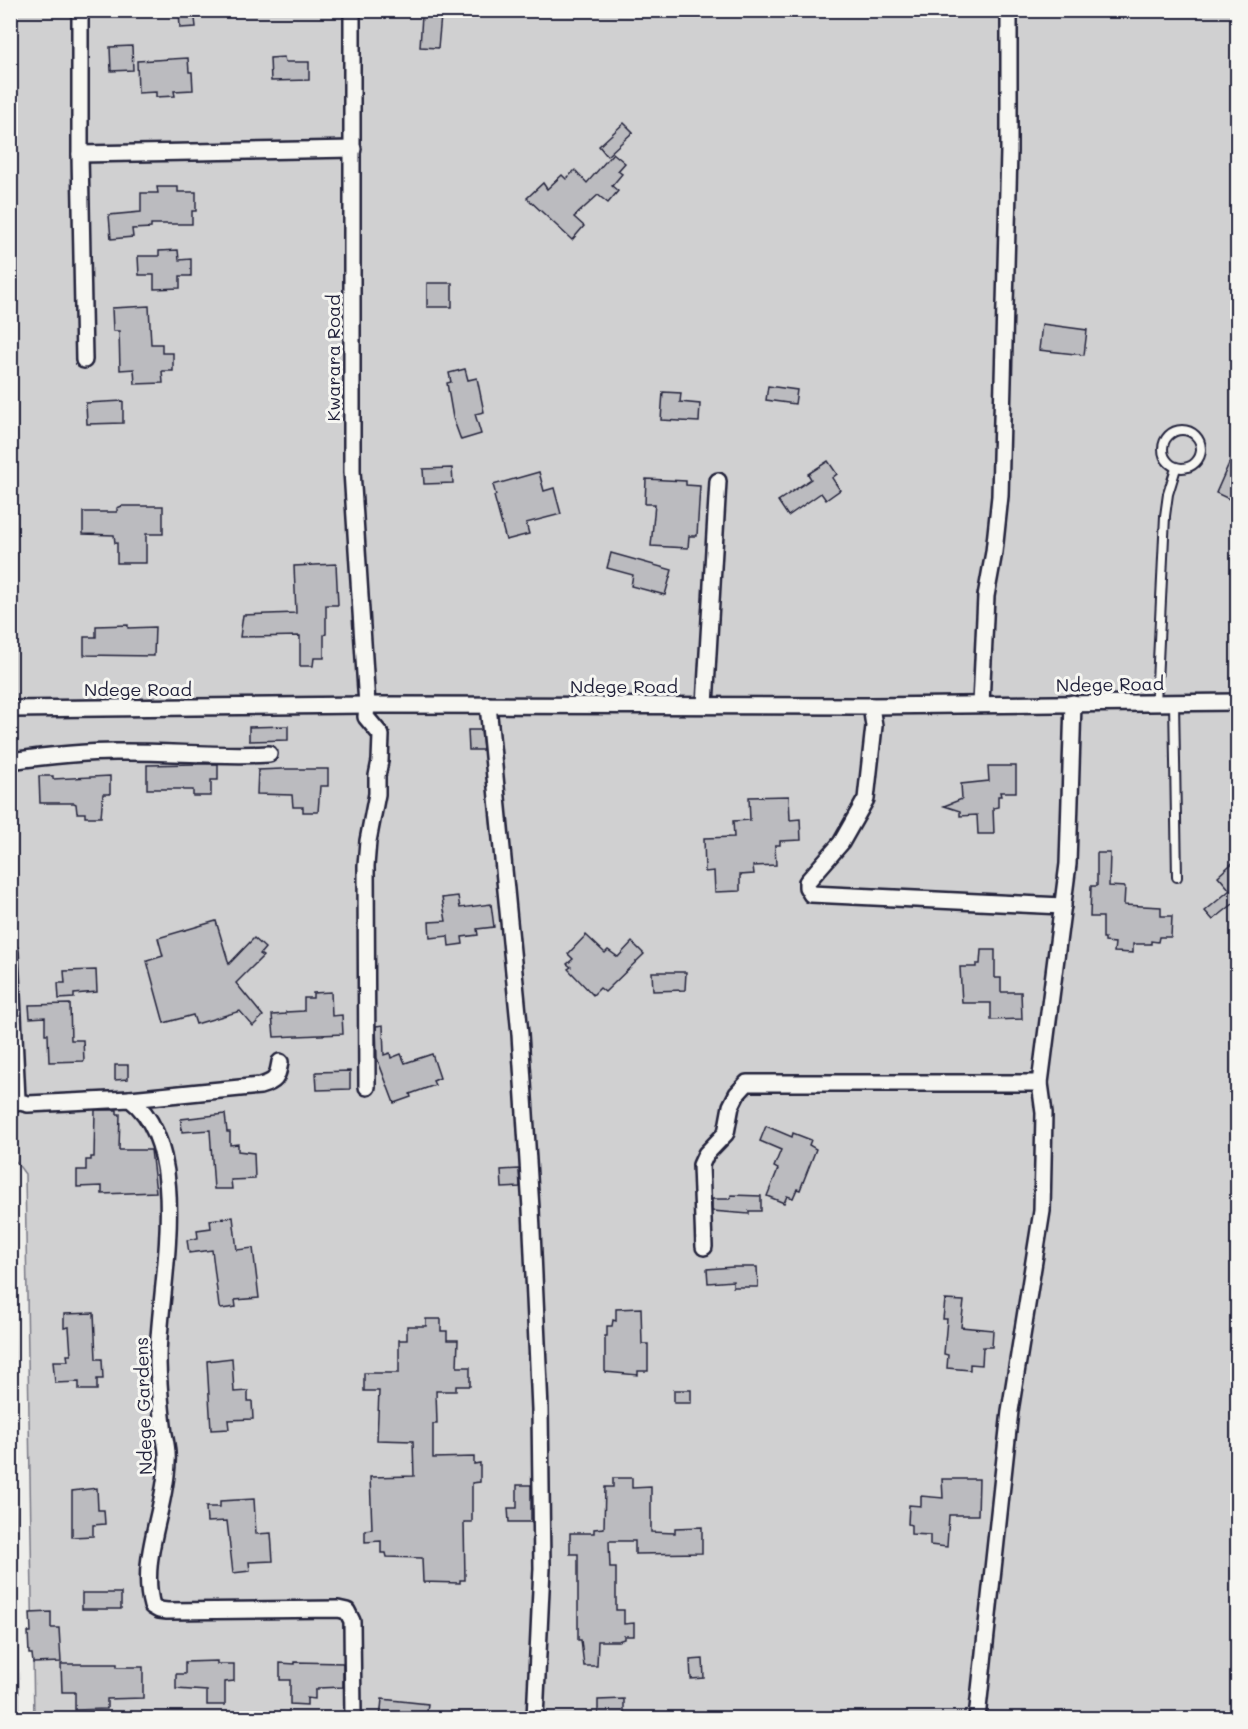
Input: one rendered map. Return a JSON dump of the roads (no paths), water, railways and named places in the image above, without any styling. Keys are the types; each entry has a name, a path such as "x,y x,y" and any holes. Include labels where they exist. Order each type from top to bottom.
{"street":[{"path":"80,10 84,360"},
{"name":"Kwarara Road","path":"352,10 352,471 366,717 381,735 377,794 366,866 367,1087"},
{"path":"981,704 986,596 994,552 1000,496 1009,151 1009,10"},
{"path":"80,154 353,149"},
{"path":"705,705 718,482"},
{"name":"Ndege Road","path":"10,709 367,705 871,706 1238,702"},
{"path":"977,1719 1010,1410 1042,1211 1044,1113 1040,1083 1068,864 1073,704"},
{"path":"488,705 520,1034 532,1233 540,1409 542,1568 535,1719"},
{"path":"871,706 874,726 866,799 841,843 807,882 811,894 1063,906"},
{"path":"10,761 71,754 117,752 230,756 269,754"},
{"path":"10,952 17,1099 20,1102 28,1104 130,1099 268,1084 277,1077 280,1062"},
{"path":"704,1247 701,1165 706,1154 726,1133 731,1106 737,1094 747,1083 1040,1083"},
{"name":"Ndege Gardens","path":"130,1099 144,1112 155,1128 162,1152 168,1191 169,1220 158,1359 168,1459 165,1486 151,1553 148,1581 152,1606 166,1611 338,1609 346,1611 352,1622 353,1719"}],"lane":[{"path":"1175,431 1189,431 1199,440 1202,453 1195,464 1189,468 1176,468 1165,459 1163,446 1170,434 1175,431"},
{"path":"1156,702 1165,516 1168,494 1176,468"},
{"path":"1174,702 1177,877"}]}
